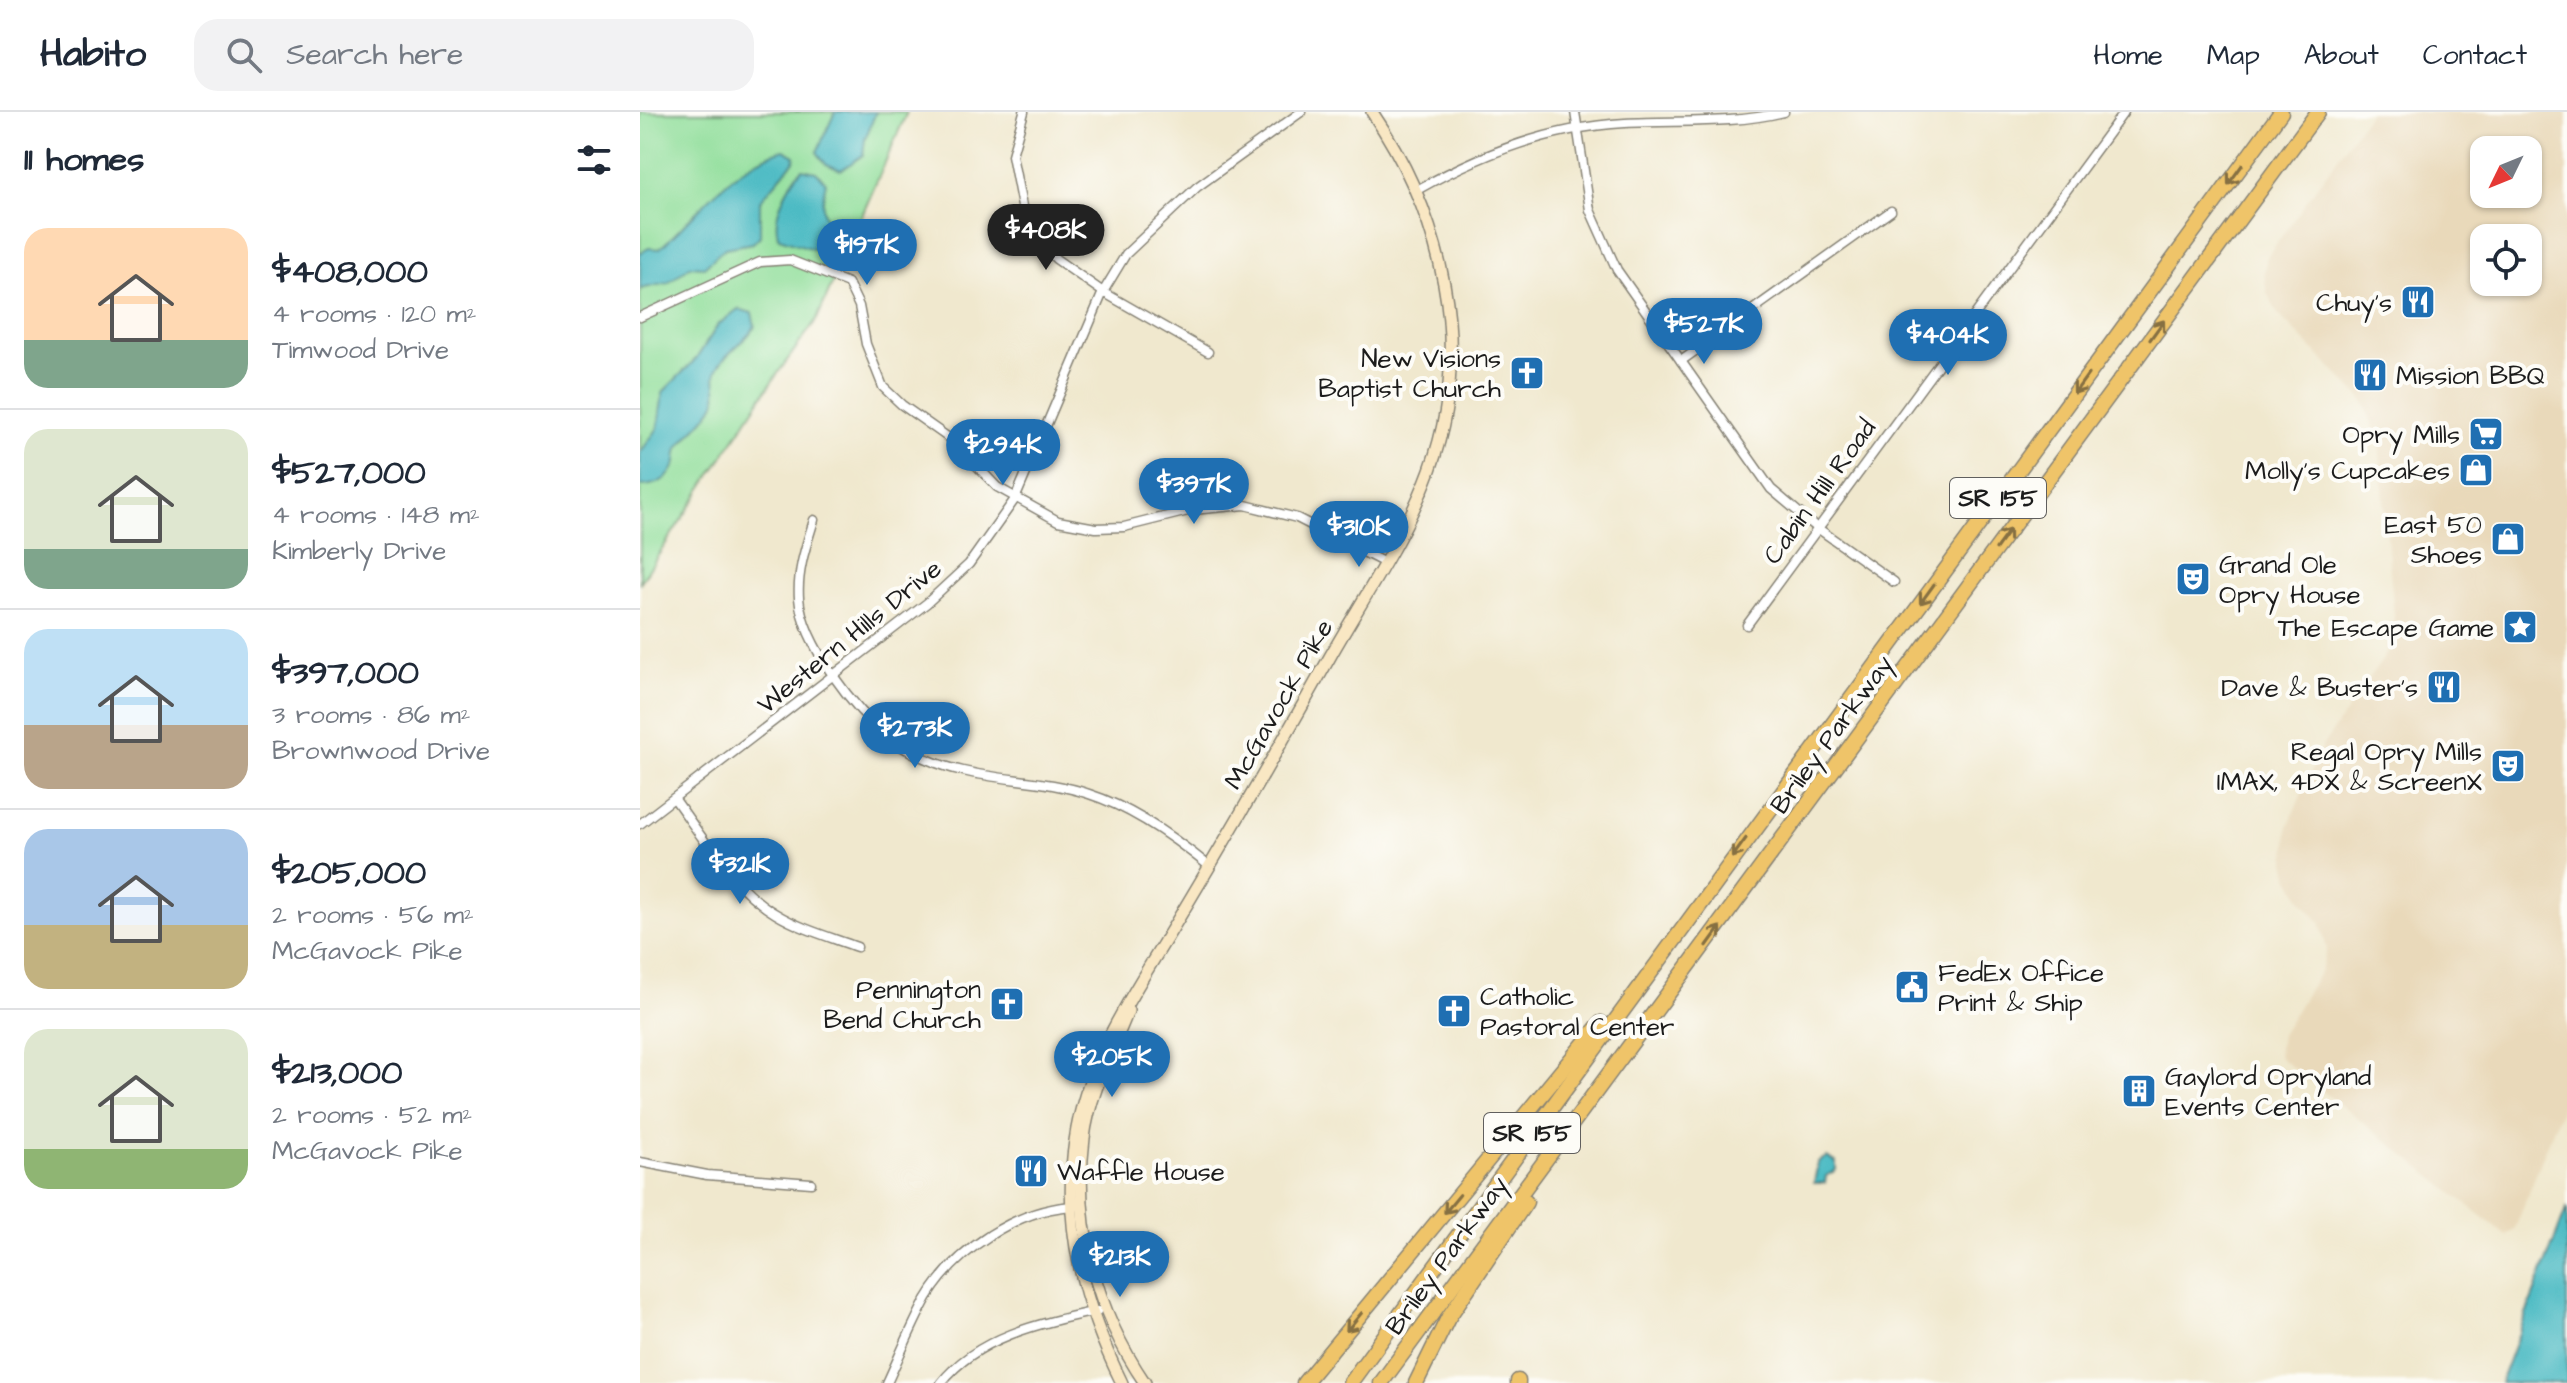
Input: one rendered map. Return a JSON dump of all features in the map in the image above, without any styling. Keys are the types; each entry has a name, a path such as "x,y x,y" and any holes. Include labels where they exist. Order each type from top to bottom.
{"highway":[{"name":"Briley Parkway","path":"1350,1383 2281,112"},
{"name":"Briley Parkway","path":"1381,1383 2318,112"},
{"path":"1304,1383 1714,883"},
{"path":"1416,1383 1448,1318 1608,1078"}],"main road":[{"name":"McGavock Pike","path":"1122,1383 1092,1312 1074,1247 1084,1137 1097,1089 1135,991 1383,562 1430,471 1444,414 1449,377 1446,287 1437,246 1417,190 1372,112"},
{"path":"1076,1206 1105,1309 1120,1344 1145,1383"}],"street":[{"path":"1024,112 1012,155 1026,227 1056,259 1103,292 1208,352"},
{"name":"Western Hills Drive","path":"640,824 927,603 969,564 1015,499 1103,292 1126,254 1153,225 1197,187 1301,112"},
{"path":"1575,112 1590,210 1617,270 1771,489 1816,527 1894,582"},
{"path":"1417,190 1506,148 1578,127 1635,122 1726,122 1784,112"},
{"name":"Cabin Hill Road","path":"1747,625 1816,527 2124,112"},
{"path":"1681,361 1891,211"},
{"path":"640,317 760,262 790,260 832,274 848,283 859,306 866,344 883,387 902,405 953,441 997,487 1058,521 1096,528 1124,527 1192,510 1245,505 1297,518 1383,562"},
{"path":"814,520 800,566 799,600 814,648 867,717 893,741 961,771 1051,784 1092,795 1130,814 1209,866"},
{"path":"674,798 725,869 760,903 806,928 857,947"},
{"path":"640,1162 707,1175 811,1183"},
{"path":"887,1383 927,1299 946,1273 1007,1226 1038,1211 1076,1206"},
{"path":"941,1383 965,1358 1000,1337 1105,1309"}],"shaded area":[{"name":"Opry Mills","path":"2370,112 2567,112 2567,1094 2514,1231 2506,1235 2278,1056 2281,1035 2321,970 2327,949 2320,922 2301,899 2290,878 2286,862 2288,826 2323,745 2389,650 2394,616 2379,442 2364,401 2278,314 2267,293 2264,272 2267,257"}],"green space":[{"path":"640,112 907,112 817,319 773,380 640,583"}],"water":[{"path":"835,112 876,112 865,139 863,155 841,170 826,164 817,152"},
{"path":"784,150 795,156 794,161 760,201 760,236 753,243 725,248 704,267 690,266 668,283 640,289 640,253 649,248 659,249 746,167"},
{"path":"802,169 816,172 826,182 824,214 844,238 841,241 831,241 813,249 779,238 779,211 786,192"},
{"path":"738,309 752,313 755,326 718,367 715,403 679,447 676,463 669,475 651,485 640,486 640,453 658,428 663,392 696,359 718,325"},
{"path":"1827,1157 1836,1162 1836,1170 1826,1176 1825,1183 1814,1183 1818,1162"},
{"path":"2567,1207 2567,1383 2500,1383"}],"place":[{"name":"Chuy's","path":"2418,302"},
{"name":"New Visions Baptist Church","path":"1527,373"},
{"name":"Mission BBQ","path":"2370,375"},
{"name":"Opry Mills","path":"2486,434"},
{"name":"Molly's Cupcakes","path":"2476,470"},
{"name":"East 50 Shoes","path":"2508,539"},
{"name":"Grand Ole Opry House","path":"2193,579"},
{"name":"The Escape Game","path":"2520,627"},
{"name":"Dave & Buster's","path":"2444,687"},
{"name":"Regal Opry Mills IMAX, 4DX & ScreenX","path":"2508,766"},
{"name":"FedEx Office Print & Ship","path":"1912,987"},
{"name":"Pennington Bend Church","path":"1007,1004"},
{"name":"Catholic Pastoral Center","path":"1454,1011"},
{"name":"Gaylord Opryland Events Center","path":"2139,1091"},
{"name":"Waffle House","path":"1031,1171"}]}
